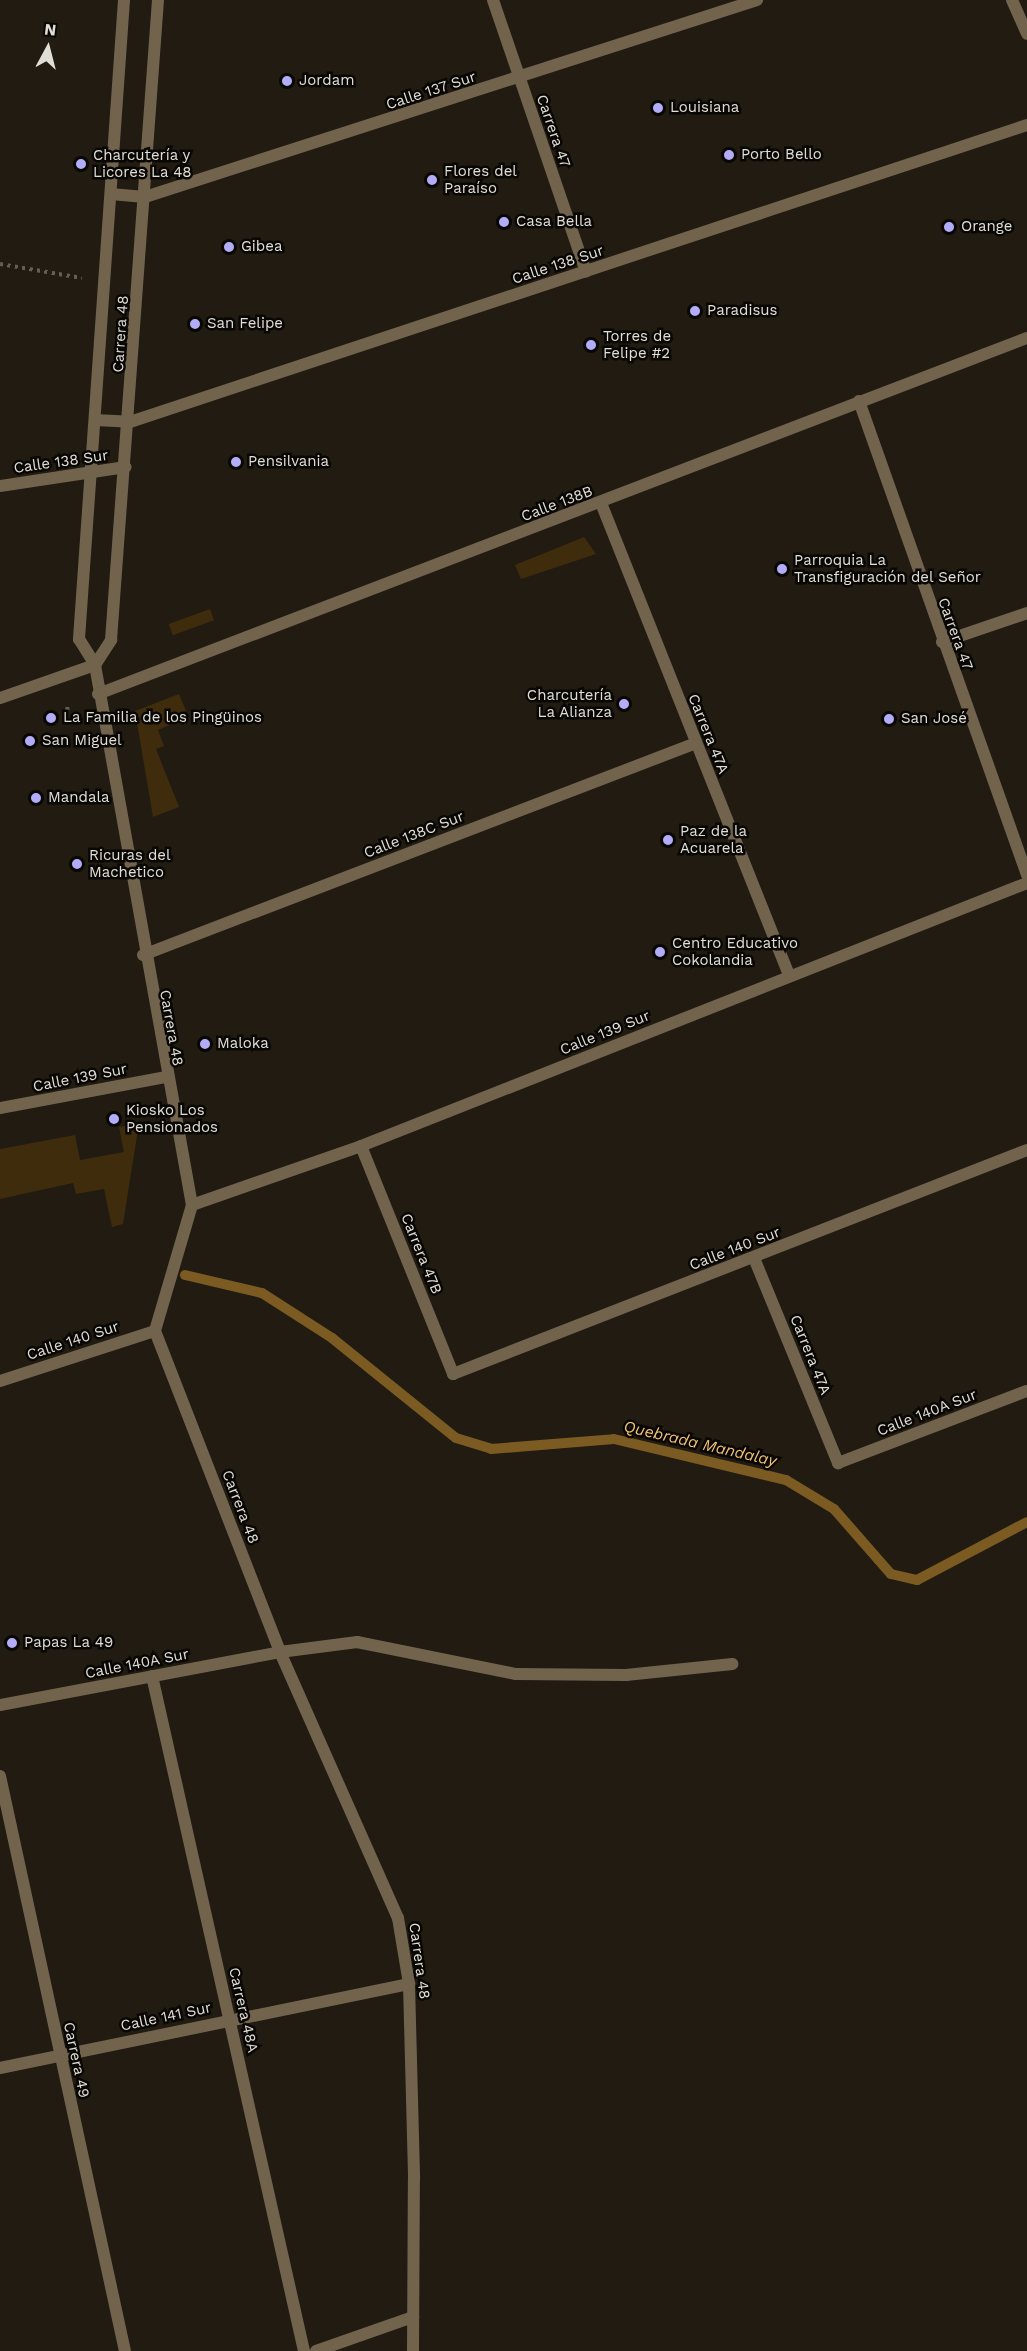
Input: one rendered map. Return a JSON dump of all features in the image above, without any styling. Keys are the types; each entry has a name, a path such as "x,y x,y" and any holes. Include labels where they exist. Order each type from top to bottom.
{"street":[{"name":"Carrera 48","path":"124,0 79,639 95,665 98,694 165,1077 192,1205 155,1330 280,1652 398,1918 410,1984 414,2179 412,2351"},
{"name":"Carrera 48","path":"95,665 111,640 130,422 158,0"},
{"name":"Carrera 47","path":"493,0 586,272"},
{"name":"Calle 137 Sur","path":"111,195 145,197 757,0"},
{"path":"1012,0 1027,34"},
{"name":"Calle 138 Sur","path":"95,420 130,422 1027,124"},
{"name":"Calle 138B","path":"98,694 1027,338"},
{"name":"Carrera 47","path":"859,401 942,642 1027,875"},
{"name":"Calle 138 Sur","path":"0,486 126,467"},
{"name":"Carrera 47A","path":"601,503 789,975"},
{"path":"942,642 1027,613"},
{"path":"0,698 95,665"},
{"name":"Calle 138C Sur","path":"143,954 696,743"},
{"name":"Calle 139 Sur","path":"192,1205 360,1146 1027,883"},
{"name":"Calle 139 Sur","path":"0,1108 165,1077"},
{"name":"Carrera 47B","path":"360,1146 453,1374"},
{"name":"Calle 140 Sur","path":"453,1374 1027,1150"},
{"name":"Carrera 47A","path":"754,1258 838,1463"},
{"name":"Calle 140 Sur","path":"0,1381 155,1330"},
{"name":"Calle 140A Sur","path":"838,1463 1027,1391"},
{"name":"Calle 140A Sur","path":"0,1705 280,1652 357,1642 516,1674 626,1675 732,1664"},
{"name":"Carrera 48A","path":"153,1676 304,2351"},
{"name":"Carrera 49","path":"0,1776 125,2351"},
{"name":"Calle 141 Sur","path":"0,2068 230,2019 410,1984"},
{"path":"315,2351 413,2317"}],"path":[{"path":"0,264 86,279"}],"shaded area":[{"path":"584,537 596,554 521,579 515,565"},
{"path":"210,609 214,620 173,635 169,624"},
{"path":"179,694 186,711 168,718 170,725 158,730 164,746 156,749 179,807 153,817 135,711"},
{"path":"139,1123 123,1224 112,1227 104,1189 76,1194 73,1183 0,1199 0,1149 75,1135 80,1160 124,1152 119,1127"}],"waterway":[{"name":"Quebrada Mandalay","path":"185,1275 262,1293 332,1338 456,1438 491,1449 614,1439 786,1480 834,1509 891,1574 917,1580 1027,1522"}],"place":[{"name":"Jordam","path":"287,81"},
{"name":"Louisiana","path":"658,108"},
{"name":"Porto Bello","path":"729,155"},
{"name":"Charcutería y Licores La 48","path":"81,164"},
{"name":"Flores del Paraíso","path":"432,180"},
{"name":"Casa Bella","path":"504,222"},
{"name":"Orange","path":"949,227"},
{"name":"Gibea","path":"229,247"},
{"name":"Paradisus","path":"695,311"},
{"name":"San Felipe","path":"195,324"},
{"name":"Torres de Felipe #2","path":"591,345"},
{"name":"Pensilvania","path":"236,462"},
{"name":"Parroquia La Transfiguración del Señor","path":"782,569"},
{"name":"Charcutería La Alianza","path":"624,704"},
{"name":"La Familia de los Pingüinos","path":"51,718"},
{"name":"San José","path":"889,719"},
{"name":"San Miguel","path":"30,741"},
{"name":"Mandala","path":"36,798"},
{"name":"Paz de la Acuarela","path":"668,840"},
{"name":"Ricuras del Machetico","path":"77,864"},
{"name":"Centro Educativo Cokolandia","path":"660,952"},
{"name":"Maloka","path":"205,1044"},
{"name":"Kiosko Los Pensionados","path":"114,1119"},
{"name":"Papas La 49","path":"12,1643"}]}
